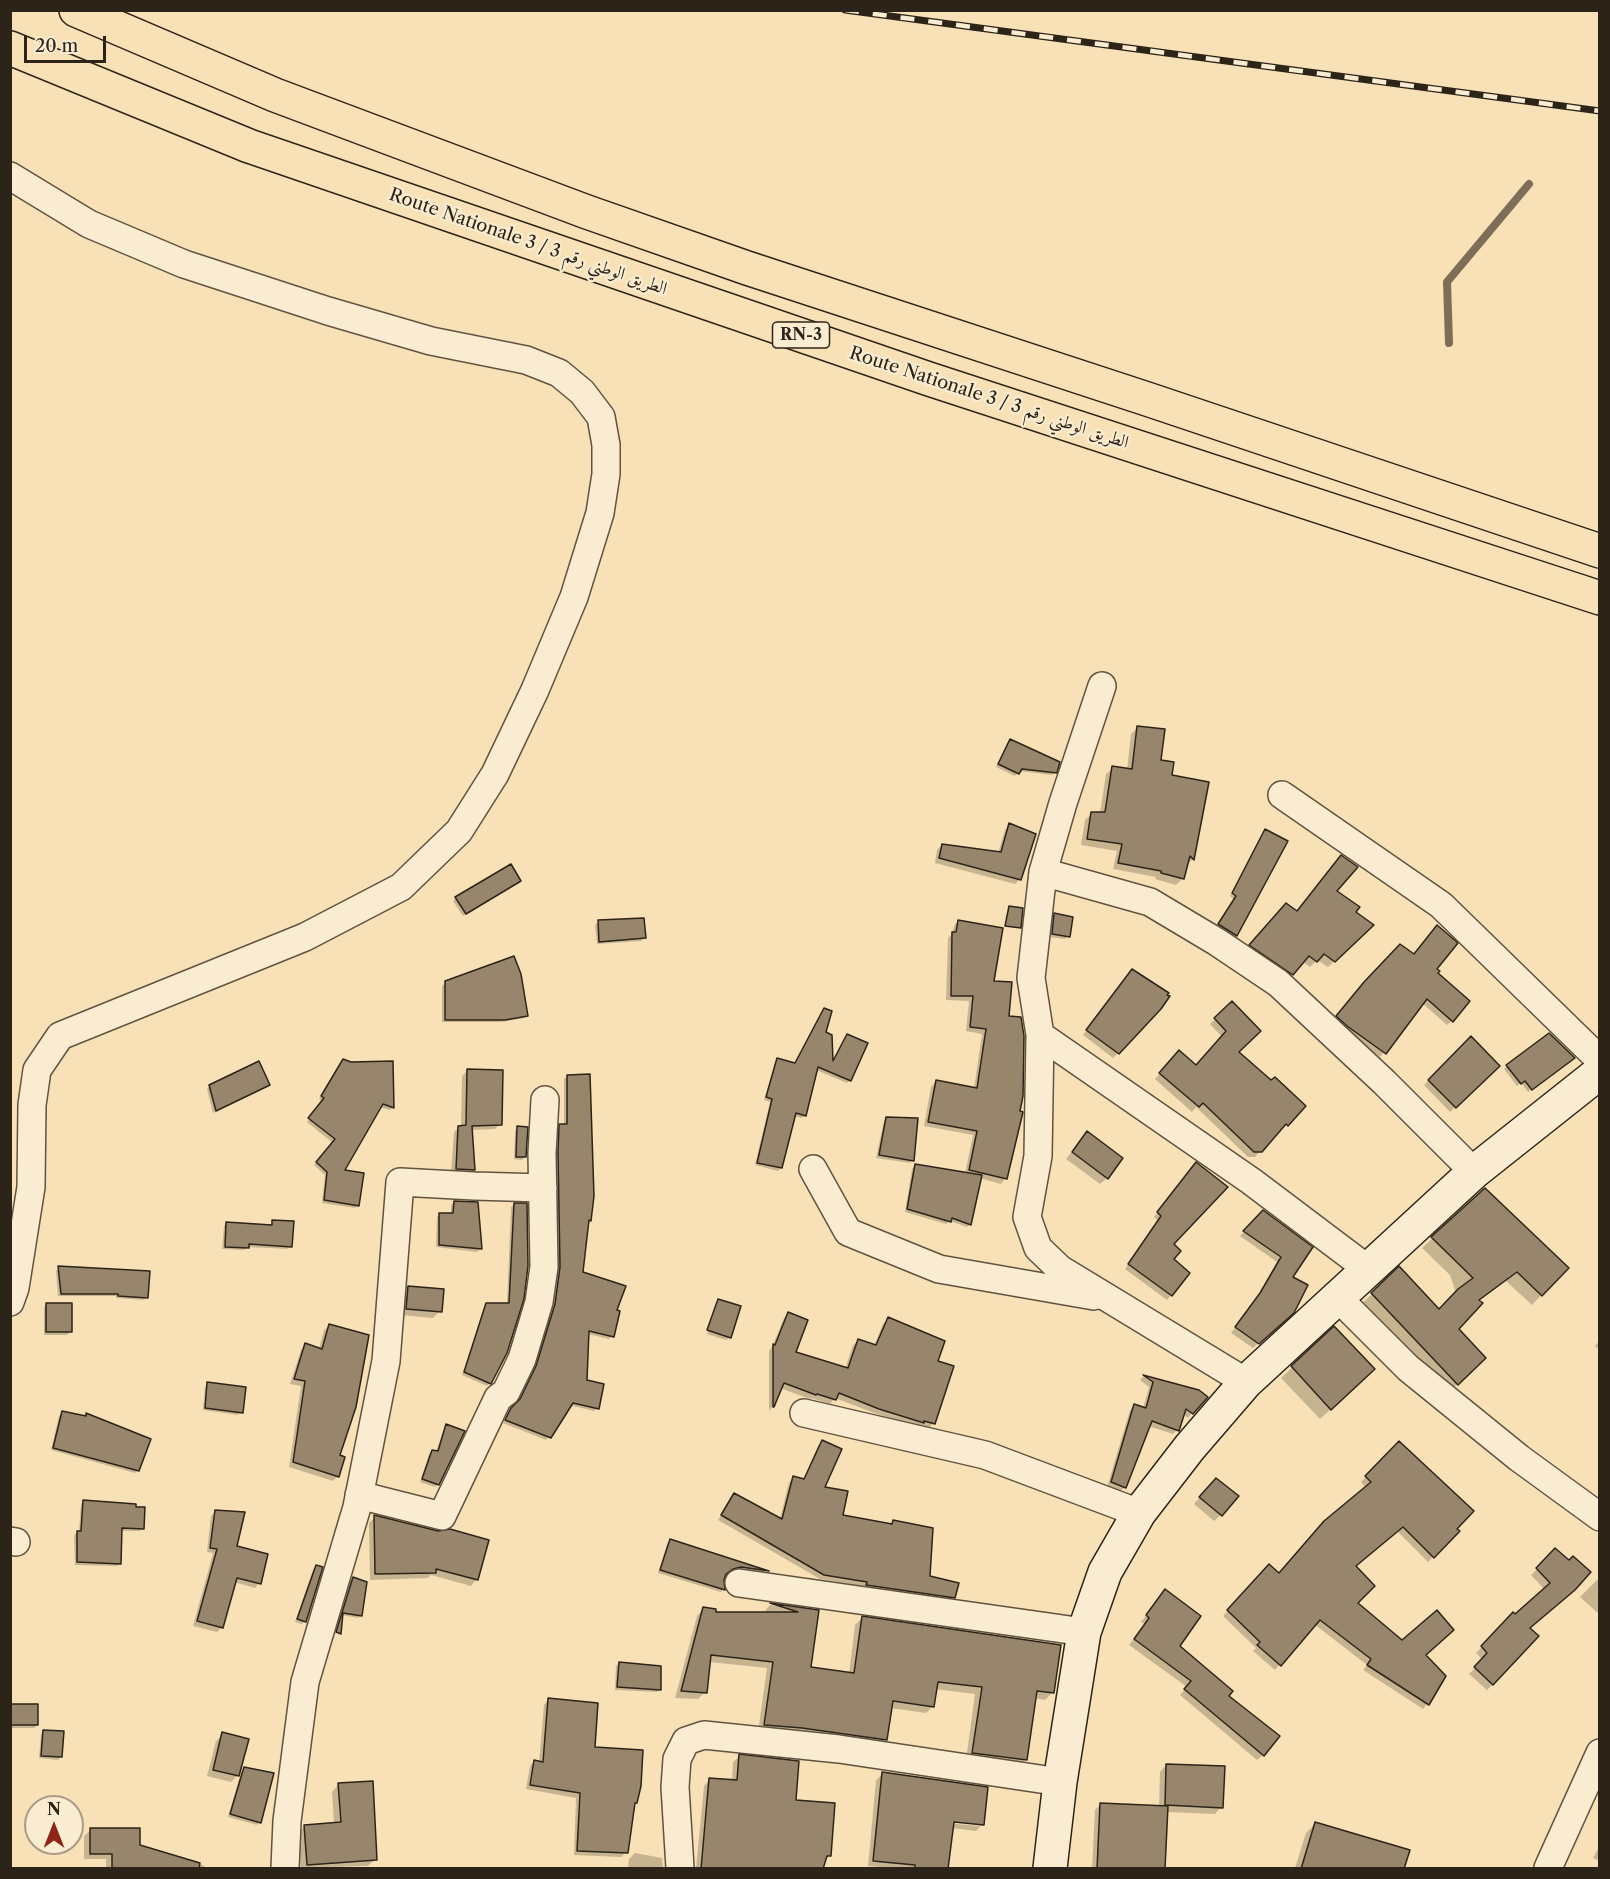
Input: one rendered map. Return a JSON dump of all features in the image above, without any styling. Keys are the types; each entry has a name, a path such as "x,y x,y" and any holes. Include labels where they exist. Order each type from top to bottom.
{"highway":[{"name":"RN-3","path":"76,10 275,94 587,212 1599,551"},
{"name":"Route Nationale 3 / الطريق الوطني رقم 3","path":"10,48 249,146 928,379 1599,598"},
{"path":"928,379 946,334"}],"street":[{"path":"10,176 89,224 184,264 328,311 431,341 526,360 559,373 582,392 601,417 606,445 606,474 600,513 574,597 535,690 495,774 459,831 401,887 305,937 60,1036 37,1070 32,1105 31,1187 15,1288 10,1302"},
{"path":"1102,686 1043,872 1031,978 1040,1035 1038,1156 1027,1217 1038,1248 1060,1269 1246,1382"},
{"path":"1282,795 1441,905 1599,1060"},
{"path":"1043,872 1150,902 1217,942 1278,983 1384,1082 1474,1172"},
{"path":"1040,1035 1251,1181 1369,1270"},
{"path":"1050,1869 1060,1782 1084,1632 1105,1572 1139,1513 1190,1446 1246,1382 1474,1172 1599,1072"},
{"path":"359,1495 442,1516 498,1398 506,1392 522,1359 539,1302 544,1267 542,1153 545,1100"},
{"path":"813,1169 848,1232 939,1269 1107,1299"},
{"path":"285,1869 287,1821 305,1682 359,1495 386,1361 400,1182 543,1188"},
{"path":"1338,1298 1408,1368 1519,1458 1599,1517"},
{"path":"804,1413 985,1455 1139,1513"},
{"path":"739,1583 1084,1632"},
{"path":"680,1869 675,1787 677,1759 686,1741 704,1735 839,1749 1060,1782"},
{"path":"1548,1869 1599,1753"}],"building":[{"path":"1137,726 1165,729 1161,760 1174,762 1172,775 1209,782 1194,860 1190,856 1184,879 1161,873 1161,871 1118,863 1122,844 1087,839 1091,812 1105,812 1112,766 1132,769"},
{"path":"1010,739 1060,762 1057,773 1022,769 1019,774 998,764"},
{"path":"1009,823 1036,834 1021,880 939,858 942,844 1001,852"},
{"path":"1265,829 1288,841 1237,936 1218,924 1236,896 1232,893"},
{"path":"1341,855 1358,867 1337,891 1360,907 1356,912 1374,925 1335,962 1324,954 1317,962 1309,956 1293,975 1249,945 1286,903 1297,911"},
{"path":"511,864 521,881 466,914 455,897"},
{"path":"1009,906 1023,908 1021,928 1005,926"},
{"path":"1054,913 1073,917 1070,937 1052,934"},
{"path":"644,918 646,938 599,942 598,920"},
{"path":"958,920 1003,928 994,981 1012,982 1009,1016 1021,1017 1024,1036 1023,1096 1020,1111 1023,1112 1007,1179 969,1170 977,1131 928,1122 936,1080 977,1088 986,1029 970,1027 973,996 951,996 952,932 956,932"},
{"path":"1437,925 1458,943 1437,969 1440,971 1438,973 1470,1001 1453,1022 1427,999 1386,1054 1336,1016 1400,944 1414,954"},
{"path":"514,956 521,974 528,1016 505,1020 445,1020 445,981"},
{"path":"1132,969 1169,993 1167,995 1170,996 1161,1009 1119,1054 1086,1030"},
{"path":"1232,1001 1261,1031 1239,1052 1271,1080 1275,1077 1306,1106 1288,1126 1286,1124 1262,1152 1254,1152 1203,1103 1199,1107 1159,1073 1179,1050 1196,1065 1226,1031 1214,1018"},
{"path":"824,1008 832,1011 826,1032 832,1035 833,1061 847,1034 868,1043 851,1081 818,1067 806,1116 796,1113 782,1168 757,1163 772,1099 766,1097 777,1058 795,1063"},
{"path":"1549,1033 1575,1058 1532,1090 1525,1081 1521,1084 1506,1065"},
{"path":"1471,1036 1500,1066 1456,1108 1428,1080"},
{"path":"343,1059 351,1062 393,1061 394,1108 383,1104 345,1170 364,1173 359,1206 324,1200 327,1172 316,1162 335,1139 308,1118 324,1098 321,1096"},
{"path":"259,1061 270,1085 216,1111 209,1085"},
{"path":"467,1069 503,1070 502,1125 472,1126 475,1170 456,1169 458,1126 466,1125"},
{"path":"590,1074 594,1196 583,1272 626,1286 617,1310 620,1311 614,1337 589,1331 587,1380 604,1384 599,1409 573,1403 551,1438 505,1420 511,1408 520,1399 536,1366 555,1304 560,1267 559,1124 567,1124 567,1075"},
{"path":"886,1117 918,1118 914,1161 879,1155"},
{"path":"517,1126 528,1127 526,1157 516,1157"},
{"path":"1087,1131 1123,1158 1108,1179 1072,1152"},
{"path":"1196,1162 1228,1187 1174,1244 1181,1251 1174,1259 1190,1273 1172,1296 1128,1264 1161,1216 1157,1212"},
{"path":"915,1164 982,1175 971,1225 952,1218 951,1222 907,1209"},
{"path":"1485,1188 1569,1268 1542,1296 1517,1272 1479,1300 1483,1303 1459,1329 1486,1358 1458,1385 1371,1293 1399,1266 1439,1309 1458,1289 1473,1278 1431,1237"},
{"path":"454,1201 478,1202 482,1249 439,1245 439,1213 453,1213"},
{"path":"514,1203 527,1203 528,1266 524,1299 507,1353 491,1384 464,1372 486,1303 509,1303"},
{"path":"1263,1210 1313,1247 1293,1277 1308,1285 1294,1313 1259,1344 1235,1327 1260,1293 1281,1257 1243,1231"},
{"path":"272,1220 294,1221 292,1247 249,1244 249,1248 225,1247 226,1222 272,1225"},
{"path":"58,1266 150,1271 148,1298 118,1296 118,1294 61,1294"},
{"path":"408,1286 444,1289 442,1312 406,1309"},
{"path":"718,1299 741,1306 731,1338 707,1330"},
{"path":"46,1303 72,1303 72,1332 46,1332"},
{"path":"788,1312 808,1320 796,1352 848,1368 858,1339 876,1345 888,1317 945,1341 938,1361 954,1366 935,1424 924,1421 924,1423 879,1409 839,1393 836,1400 784,1383 773,1407 773,1344 775,1345"},
{"path":"329,1324 369,1335 356,1407 340,1455 345,1457 339,1477 293,1462 305,1381 294,1379 305,1343 322,1349"},
{"path":"1334,1326 1375,1369 1331,1410 1291,1366"},
{"path":"1143,1375 1199,1390 1208,1397 1193,1414 1186,1409 1179,1431 1152,1421 1126,1488 1111,1482 1134,1404 1146,1408 1153,1382"},
{"path":"207,1382 246,1387 243,1413 205,1408"},
{"path":"62,1411 86,1416 86,1413 151,1439 139,1471 53,1448"},
{"path":"446,1424 465,1431 439,1485 422,1479 432,1450 438,1451"},
{"path":"822,1440 842,1449 825,1487 848,1491 843,1515 892,1524 893,1520 933,1528 930,1576 959,1583 955,1598 866,1585 867,1582 824,1575 721,1515 734,1493 782,1519 793,1476 804,1479"},
{"path":"1399,1441 1474,1511 1457,1529 1460,1531 1434,1558 1403,1527 1356,1566 1375,1586 1358,1603 1402,1640 1437,1610 1454,1630 1426,1655 1446,1676 1429,1705 1367,1665 1371,1659 1320,1620 1281,1666 1257,1645 1260,1642 1227,1610 1269,1564 1279,1573 1324,1521 1371,1482 1365,1476"},
{"path":"1216,1478 1239,1496 1222,1516 1199,1497"},
{"path":"83,1500 136,1504 136,1507 145,1507 144,1529 122,1528 121,1564 77,1562 77,1531 81,1531"},
{"path":"215,1510 245,1512 237,1546 268,1554 261,1584 237,1578 223,1628 197,1621 217,1549 210,1548"},
{"path":"374,1515 438,1531 450,1529 489,1540 478,1580 436,1569 436,1573 375,1574"},
{"path":"670,1539 769,1571 741,1567 733,1569 726,1574 725,1590 660,1570"},
{"path":"1555,1548 1569,1560 1573,1556 1591,1572 1575,1590 1530,1628 1539,1636 1493,1685 1474,1667 1487,1653 1481,1646 1513,1612 1515,1614 1550,1583 1536,1568"},
{"path":"316,1565 323,1567 306,1622 297,1619"},
{"path":"353,1577 367,1582 362,1616 343,1613 341,1634 336,1632"},
{"path":"1165,1589 1201,1616 1180,1646 1233,1691 1229,1696 1280,1736 1264,1756 1184,1689 1191,1681 1134,1639 1149,1618 1146,1615"},
{"path":"770,1603 819,1610 811,1667 854,1673 862,1616 1061,1645 1054,1693 1037,1691 1027,1760 972,1753 982,1687 938,1682 934,1707 893,1701 887,1740 764,1725 773,1662 711,1655 707,1693 681,1691 703,1607 716,1609 716,1612 798,1612"},
{"path":"619,1662 661,1666 661,1690 617,1687"},
{"path":"548,1698 598,1703 595,1747 643,1750 641,1786 637,1803 635,1803 628,1853 577,1851 580,1793 530,1785 534,1760 543,1762"},
{"path":"10,1704 38,1704 38,1725 10,1725"},
{"path":"43,1730 64,1731 62,1757 41,1756"},
{"path":"222,1732 249,1739 239,1776 213,1770"},
{"path":"739,1754 799,1761 796,1800 835,1803 831,1856 827,1856 823,1869 701,1869 709,1778 737,1780"},
{"path":"1166,1764 1225,1766 1223,1808 1165,1805"},
{"path":"244,1767 274,1773 261,1823 230,1814"},
{"path":"882,1772 988,1787 984,1825 954,1822 948,1869 915,1869 915,1865 873,1861"},
{"path":"373,1781 377,1860 307,1865 304,1825 341,1822 338,1783"},
{"path":"1100,1803 1168,1806 1165,1869 1097,1869"},
{"path":"1315,1822 1410,1850 1404,1869 1301,1869"},
{"path":"90,1828 140,1828 140,1845 200,1863 199,1869 112,1869 112,1854 90,1854"}],"waterway":[{"path":"1449,343 1447,282 1529,184"}],"railway":[{"path":"845,10 1600,111"}]}
